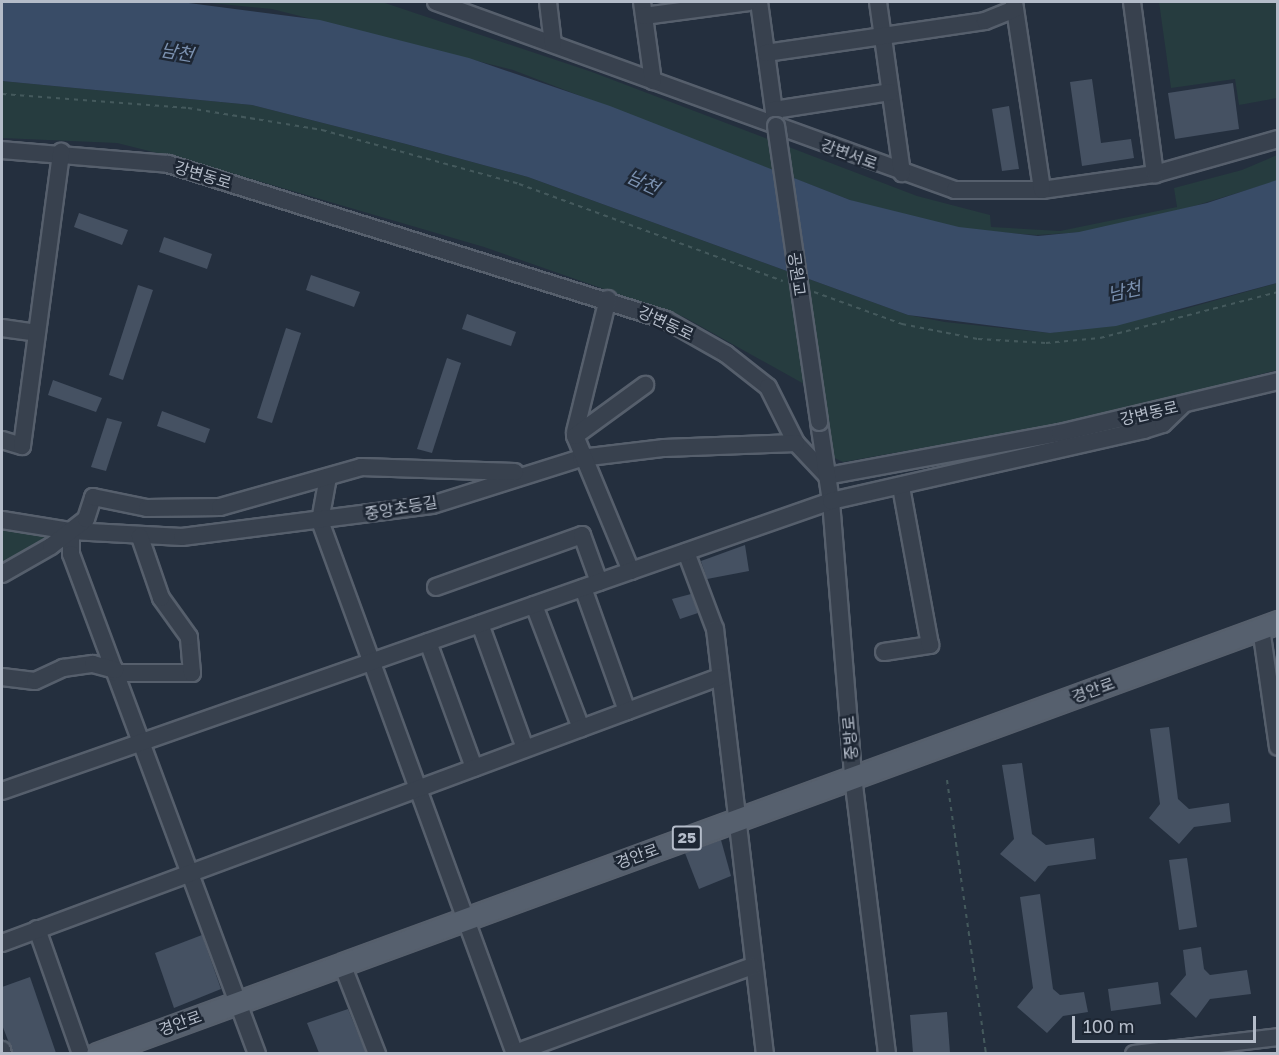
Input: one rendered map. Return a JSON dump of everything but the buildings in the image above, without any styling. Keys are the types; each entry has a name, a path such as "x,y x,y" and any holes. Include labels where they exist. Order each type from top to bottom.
{"main road":[{"name":"경안로","path":"97,1053 1269,625"}],"street":[{"path":"548,2 553,44"},
{"path":"653,81 643,9 749,2"},
{"name":"공원교","path":"759,2 819,422"},
{"path":"878,2 902,173"},
{"path":"1132,2 1155,174"},
{"name":"강변서로","path":"444,3 653,81 775,118 902,173 955,190 1041,190 1155,174 1278,139"},
{"path":"766,53 985,21 1015,5 1041,190"},
{"path":"775,118 890,92"},
{"name":"강변동로","path":"2,150 61,152 168,164 608,299 666,320 726,354 768,387 796,443 827,476 1183,405 1278,381"},
{"path":"2,440 22,446 61,152"},
{"path":"608,299 575,432 581,458 631,571"},
{"path":"2,328 37,333"},
{"path":"575,432 645,385"},
{"path":"2,792 831,501 901,487 1144,430 1162,424 1183,405"},
{"name":"중방로","path":"819,422 831,501 853,777 887,1053"},
{"name":"중앙초등길","path":"2,520 71,531 140,537 182,537 432,505 529,472 581,458 674,447 796,443"},
{"path":"2,574 71,531 86,519 93,497 147,508 220,507 361,467 529,472"},
{"path":"328,477 320,521 515,1053 753,966"},
{"path":"884,652 930,645 901,487"},
{"path":"71,531 71,554 191,870 257,1053"},
{"path":"436,587 582,535 599,582"},
{"path":"2,677 35,681 63,668 93,664 115,671 192,673 189,637 161,598 140,537"},
{"path":"686,552 713,618 735,820 765,1053"},
{"path":"583,588 627,711"},
{"path":"534,605 581,728"},
{"path":"480,624 525,748"},
{"path":"1269,625 1278,747"},
{"path":"428,642 474,768"},
{"path":"2,943 191,870 719,677"},
{"path":"37,929 81,1053"},
{"path":"342,964 377,1053"},
{"path":"1134,1053 1278,1037"}],"path":[{"path":"2,94 188,108 322,129 519,184 786,282"},
{"path":"806,289 902,324 978,339 1046,342 1100,338 1278,292"},
{"path":"947,780 986,1053"}],"green space":[{"path":"201,2 382,2 592,72 917,196 990,215 991,227 1060,231 1177,207 1174,188 1242,170 1277,155 1277,181 1191,207 1085,232 1036,235 970,230 868,207 513,70 272,9"},
{"path":"1159,2 1277,2 1277,98 1239,105 1235,79 1171,88"},
{"path":"2,81 252,105 406,144 528,177 908,315 945,322 1050,333 1181,310 1277,283 1277,370 1086,419 843,462 830,456 822,394 684,317 484,247 197,163 117,143 2,138"},
{"path":"2,529 52,535 53,539 2,567"}],"water":[{"name":"남천","path":"2,2 181,2 320,20 469,58 610,106 850,200 959,227 1038,236 1079,232 1207,203 1277,180 1277,283 1116,326 1050,333 908,315 528,177 406,144 252,105 2,81"}]}
